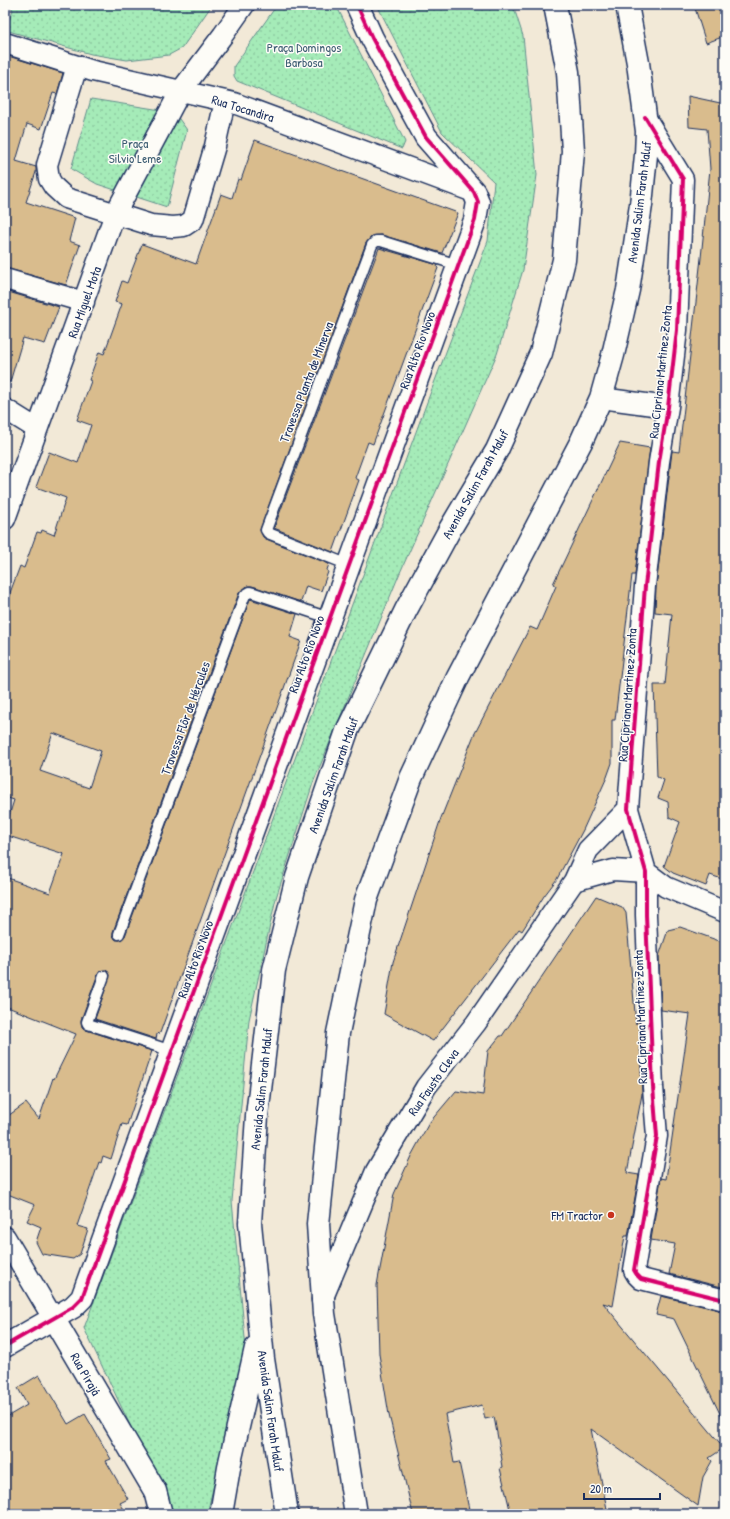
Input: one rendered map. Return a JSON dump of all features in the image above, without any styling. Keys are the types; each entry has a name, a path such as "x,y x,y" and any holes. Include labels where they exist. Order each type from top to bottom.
{"main road":[{"path":"357,5 372,38 426,136 474,192"},
{"name":"Avenida Salim Farah Maluf","path":"287,1514 262,1359 250,1223 257,1116 274,970 297,877 347,731 406,610 450,528 496,450 541,353 564,260 573,151 568,72 555,5"},
{"name":"Avenida Salim Farah Maluf","path":"356,1514 322,1300 318,1224 338,1033 366,900 410,778 458,677 577,448 601,398 613,355 628,290 644,177 646,143 645,117 638,62 627,5"},
{"name":"Rua Alto Rio Novo","path":"5,1346 73,1307 82,1298 475,220 478,202 474,192"},
{"name":"Rua Pirajá","path":"53,1318 155,1491 161,1514"},
{"path":"221,1514 230,1462 260,1331"}],"street":[{"name":"Rua Miguel Mota","path":"5,519 115,214 180,92 244,5"},
{"name":"Rua Tocandira","path":"5,43 92,71 180,92 226,101 474,192"},
{"path":"77,66 50,156 47,172 49,179 54,187 66,198 151,225 163,227 184,226 193,220 215,146 226,101"},
{"name":"Rua Cipriana Martinez Zonta","path":"645,117 683,179 677,330 668,408 659,462 645,586 628,809 646,872 646,915 653,1087 657,1136 634,1270 637,1276 641,1279 725,1300"},
{"path":"5,279 84,302"},
{"name":"Rua Cipriana Martinez Zonta","path":"601,398 668,408"},
{"path":"5,409 37,429"},
{"name":"Rua Fausto Cleva","path":"322,1300 376,1171 426,1087 476,1023 574,881 588,850 628,809"},
{"path":"574,881 613,870 646,872 666,887 725,912"},
{"name":"Rua Pirajá","path":"5,1237 53,1318"}],"lane":[{"name":"Travessa Planta de Minerva","path":"348,565 266,531 281,486 372,245 376,241 381,241 458,265"},
{"name":"Travessa Flôr de Hércules","path":"119,934 245,595 250,592 254,593 329,618"},
{"path":"104,976 87,1022 88,1024 172,1051"}],"green space":[{"path":"10,5 212,5 182,48 169,55 127,60 91,54 5,30 13,10"},
{"name":"Praça Domingos Barbosa","path":"277,5 336,5 405,142 402,149 237,81 234,76 234,66"},
{"path":"377,5 513,5 523,36 537,175 523,270 497,354 399,575 313,783 276,898 249,1020 232,1201 246,1349 207,1514 172,1514 84,1328 488,241 494,182 442,132"},
{"name":"Praça Silvio Leme","path":"91,99 174,112 187,130 167,207 97,184 71,169"}],"building":[{"path":"694,5 725,5 725,36 706,43"},
{"path":"5,55 63,73 57,94 53,93 41,129 27,124 16,161 36,167 36,172 26,202 75,218 69,241 80,245 66,285 5,268"},
{"path":"688,96 725,104 725,880 710,875 706,886 673,873 664,866 680,822 669,817 668,802 658,798 664,780 657,777 654,685 665,685 672,614 655,612 656,587 672,451 679,452 710,169 707,129 689,127"},
{"path":"255,140 458,213 442,253 381,235 372,236 366,243 260,530 263,537 266,539 329,564 327,570 328,572 321,591 306,586 301,602 252,586 247,586 239,593 113,932 116,940 120,940 125,936 250,599 297,614 290,637 301,641 160,1033 157,1034 156,1039 95,1019 110,975 106,970 100,971 98,974 81,1020 82,1027 86,1030 152,1051 127,1125 122,1124 111,1159 103,1156 101,1163 99,1162 77,1226 88,1229 80,1254 73,1259 42,1254 36,1242 41,1227 27,1221 35,1205 5,1193 5,1118 26,1103 39,1119 53,1078 54,1079 76,1034 5,1006 5,877 50,893 64,854 5,835 5,829 14,800 5,797 5,606 20,566 24,568 37,532 41,533 42,530 54,535 66,498 36,487 49,452 78,463 91,425 77,420 91,381 89,380 99,352 104,354 122,304 115,302 122,281 127,283 142,244 196,264 221,194 232,198 238,179 241,180","holes":["53,733 101,751 89,788 40,771"]},
{"path":"379,248 438,265 438,268 373,444 368,442 355,478 359,480 333,552 274,528"},
{"path":"5,291 59,307 45,344 23,338 10,382 5,382"},
{"path":"620,443 650,448 635,575 632,575 615,720 612,720 612,763 583,830 557,879 544,896 522,931 519,929 433,1041 384,1014 393,962 441,818 474,735 530,627 537,630 556,586 553,584"},
{"path":"596,896 622,907 626,913 636,1024 639,1015 642,1094 627,1173 639,1175 628,1236 625,1236 613,1306 603,1303 724,1448 709,1458 712,1461 703,1477 698,1506 591,1429 608,1514 511,1514 500,1468 502,1467 502,1460 494,1417 485,1419 482,1405 445,1414 454,1463 459,1462 470,1514 413,1514 389,1415 379,1354 377,1285 394,1194 411,1156 429,1123 456,1091 483,1095 488,1051 500,1036 502,1036"},
{"path":"680,927 725,943 725,1270 722,1287 669,1274 675,1244 651,1240 661,1178 666,1179 690,1014 661,1010 659,956 668,930"},
{"path":"661,1296 719,1310 718,1311 725,1313 725,1424 674,1319 656,1315"},
{"path":"39,1375 68,1424 85,1414 111,1459 106,1461 128,1499 120,1503 127,1514 5,1514 5,1418 27,1405 18,1388"}],"cycle path":[{"path":"5,1346 73,1307 82,1298 475,220 478,202 474,192 426,137 372,38 357,5"},
{"path":"645,117 683,179 677,330 668,407 659,462 645,586 628,809 646,872 646,915 653,1087 657,1136 634,1270 641,1279 725,1300"}],"place":[{"name":"FM Tractor","path":"611,1215"}]}
